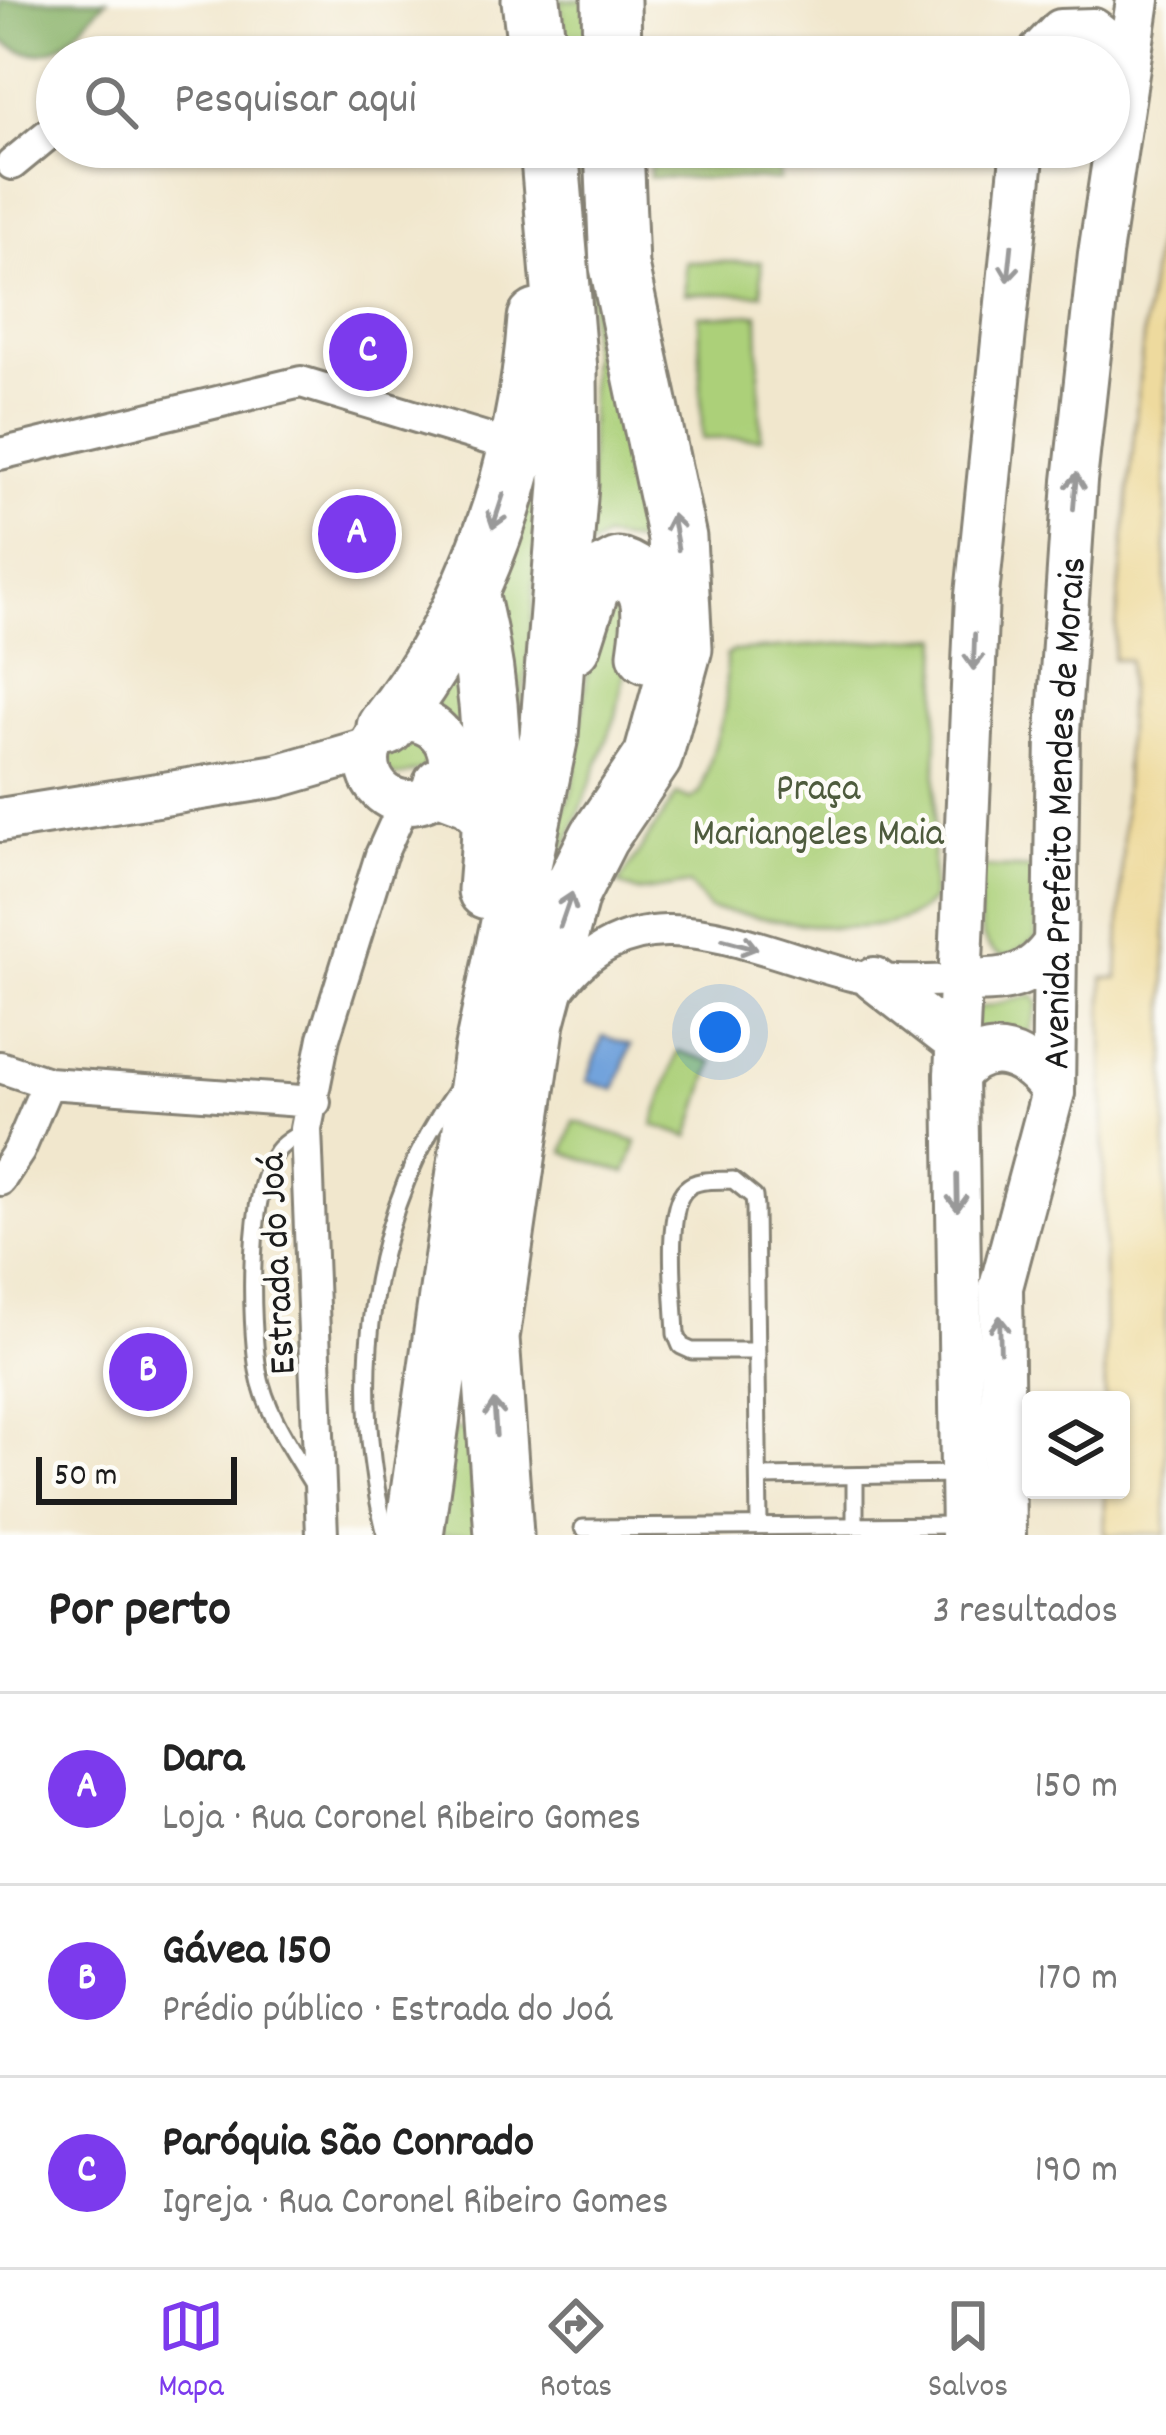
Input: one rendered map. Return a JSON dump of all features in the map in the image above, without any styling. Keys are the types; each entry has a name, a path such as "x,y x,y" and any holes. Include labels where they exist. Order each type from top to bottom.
{"highway":[{"path":"531,0 535,36"},
{"path":"611,0 612,36"},
{"path":"378,738 435,662 470,597 519,448 537,323 547,168"},
{"path":"549,736 568,462 568,370 550,168"},
{"path":"504,1535 490,1338 536,1021 571,894 599,837 653,758 683,648 677,538 619,266 615,168"},
{"path":"414,1535 483,1052 549,736 592,582 620,567 637,573 652,606 648,649 599,837"},
{"path":"470,597 486,664 495,741 483,1052"},
{"path":"404,794 471,797 494,817"}],"street":[{"path":"1058,36 1112,16 1129,0"},
{"name":"Avenida Prefeito Mendes de Morais","path":"1130,49 1138,0"},
{"path":"1077,28 1101,36"},
{"path":"12,164 36,144"},
{"path":"963,1530 957,1060 976,596 1021,168"},
{"name":"Avenida Prefeito Mendes de Morais","path":"1004,1535 1001,1287 1053,1092 1058,732 1076,481 1114,168"},
{"path":"0,454 301,382 519,448"},
{"path":"0,820 277,776 378,738 411,720 435,728 449,749 404,794"},
{"path":"378,738 370,771 404,794"},
{"path":"277,776 404,794"},
{"name":"Estrada do Joá","path":"322,1535 311,1116 324,1038 404,794"},
{"path":"536,1021 587,956 642,931 690,931 874,980 1022,975 1044,960 1055,943"},
{"path":"874,980 957,1060"},
{"path":"957,1060 1000,1052 1037,1070 1053,1092"},
{"path":"0,1067 48,1083 311,1116"},
{"path":"0,1180 19,1151 48,1083"}],"lane":[{"path":"386,1535 372,1480 370,1322 386,1232 420,1141 483,1052"},
{"path":"311,1116 278,1150 262,1186 255,1238 258,1371 278,1429 321,1498"},
{"path":"757,1351 692,1351 681,1346 676,1334 674,1213 678,1198 696,1183 733,1180 754,1197 760,1477 759,1526"},
{"path":"760,1477 961,1474"},
{"path":"854,1526 855,1476"},
{"path":"583,1528 963,1530"}],"green space":[{"path":"0,0 107,0 72,36 36,36 36,53 18,50 0,39"},
{"path":"560,0 593,0 592,36 564,36"},
{"path":"580,168 591,168 598,300 648,543 604,538 587,549 587,247"},
{"path":"650,168 779,168 779,180 650,177"},
{"path":"685,262 761,262 762,294 685,294"},
{"path":"758,314 761,438 702,439 699,316"},
{"path":"533,464 541,481 530,646 501,846 435,766 397,777 381,770 381,764"},
{"path":"617,588 633,626 616,716 532,937 548,849 573,788 594,614"},
{"name":"Praça Mariangeles Maia","path":"940,637 932,900 912,915 887,924 827,927 709,909 689,884 637,892 618,884 677,794 691,800 701,792 726,707 726,656 733,651"},
{"path":"980,867 1039,869 1036,939 1008,957 996,953 982,934"},
{"path":"1034,995 1039,1004 1028,1038 972,1041 974,1009"},
{"path":"678,1051 713,1062 689,1137 653,1125"},
{"path":"574,1121 637,1142 626,1173 564,1152"},
{"path":"453,1429 468,1430 479,1535 437,1535"}],"sand":[{"path":"1166,170 1166,1535 1105,1535 1105,1499 1130,1499 1130,1391 1105,1391 1103,978 1118,978 1129,660 1113,659 1145,318"}],"water":[{"path":"603,1036 631,1045 615,1090 587,1081"}],"place":[{"name":"Paróquia São Conrado","path":"368,352"},
{"name":"Dara","path":"357,534"},
{"name":"Gávea 150","path":"148,1372"}]}
